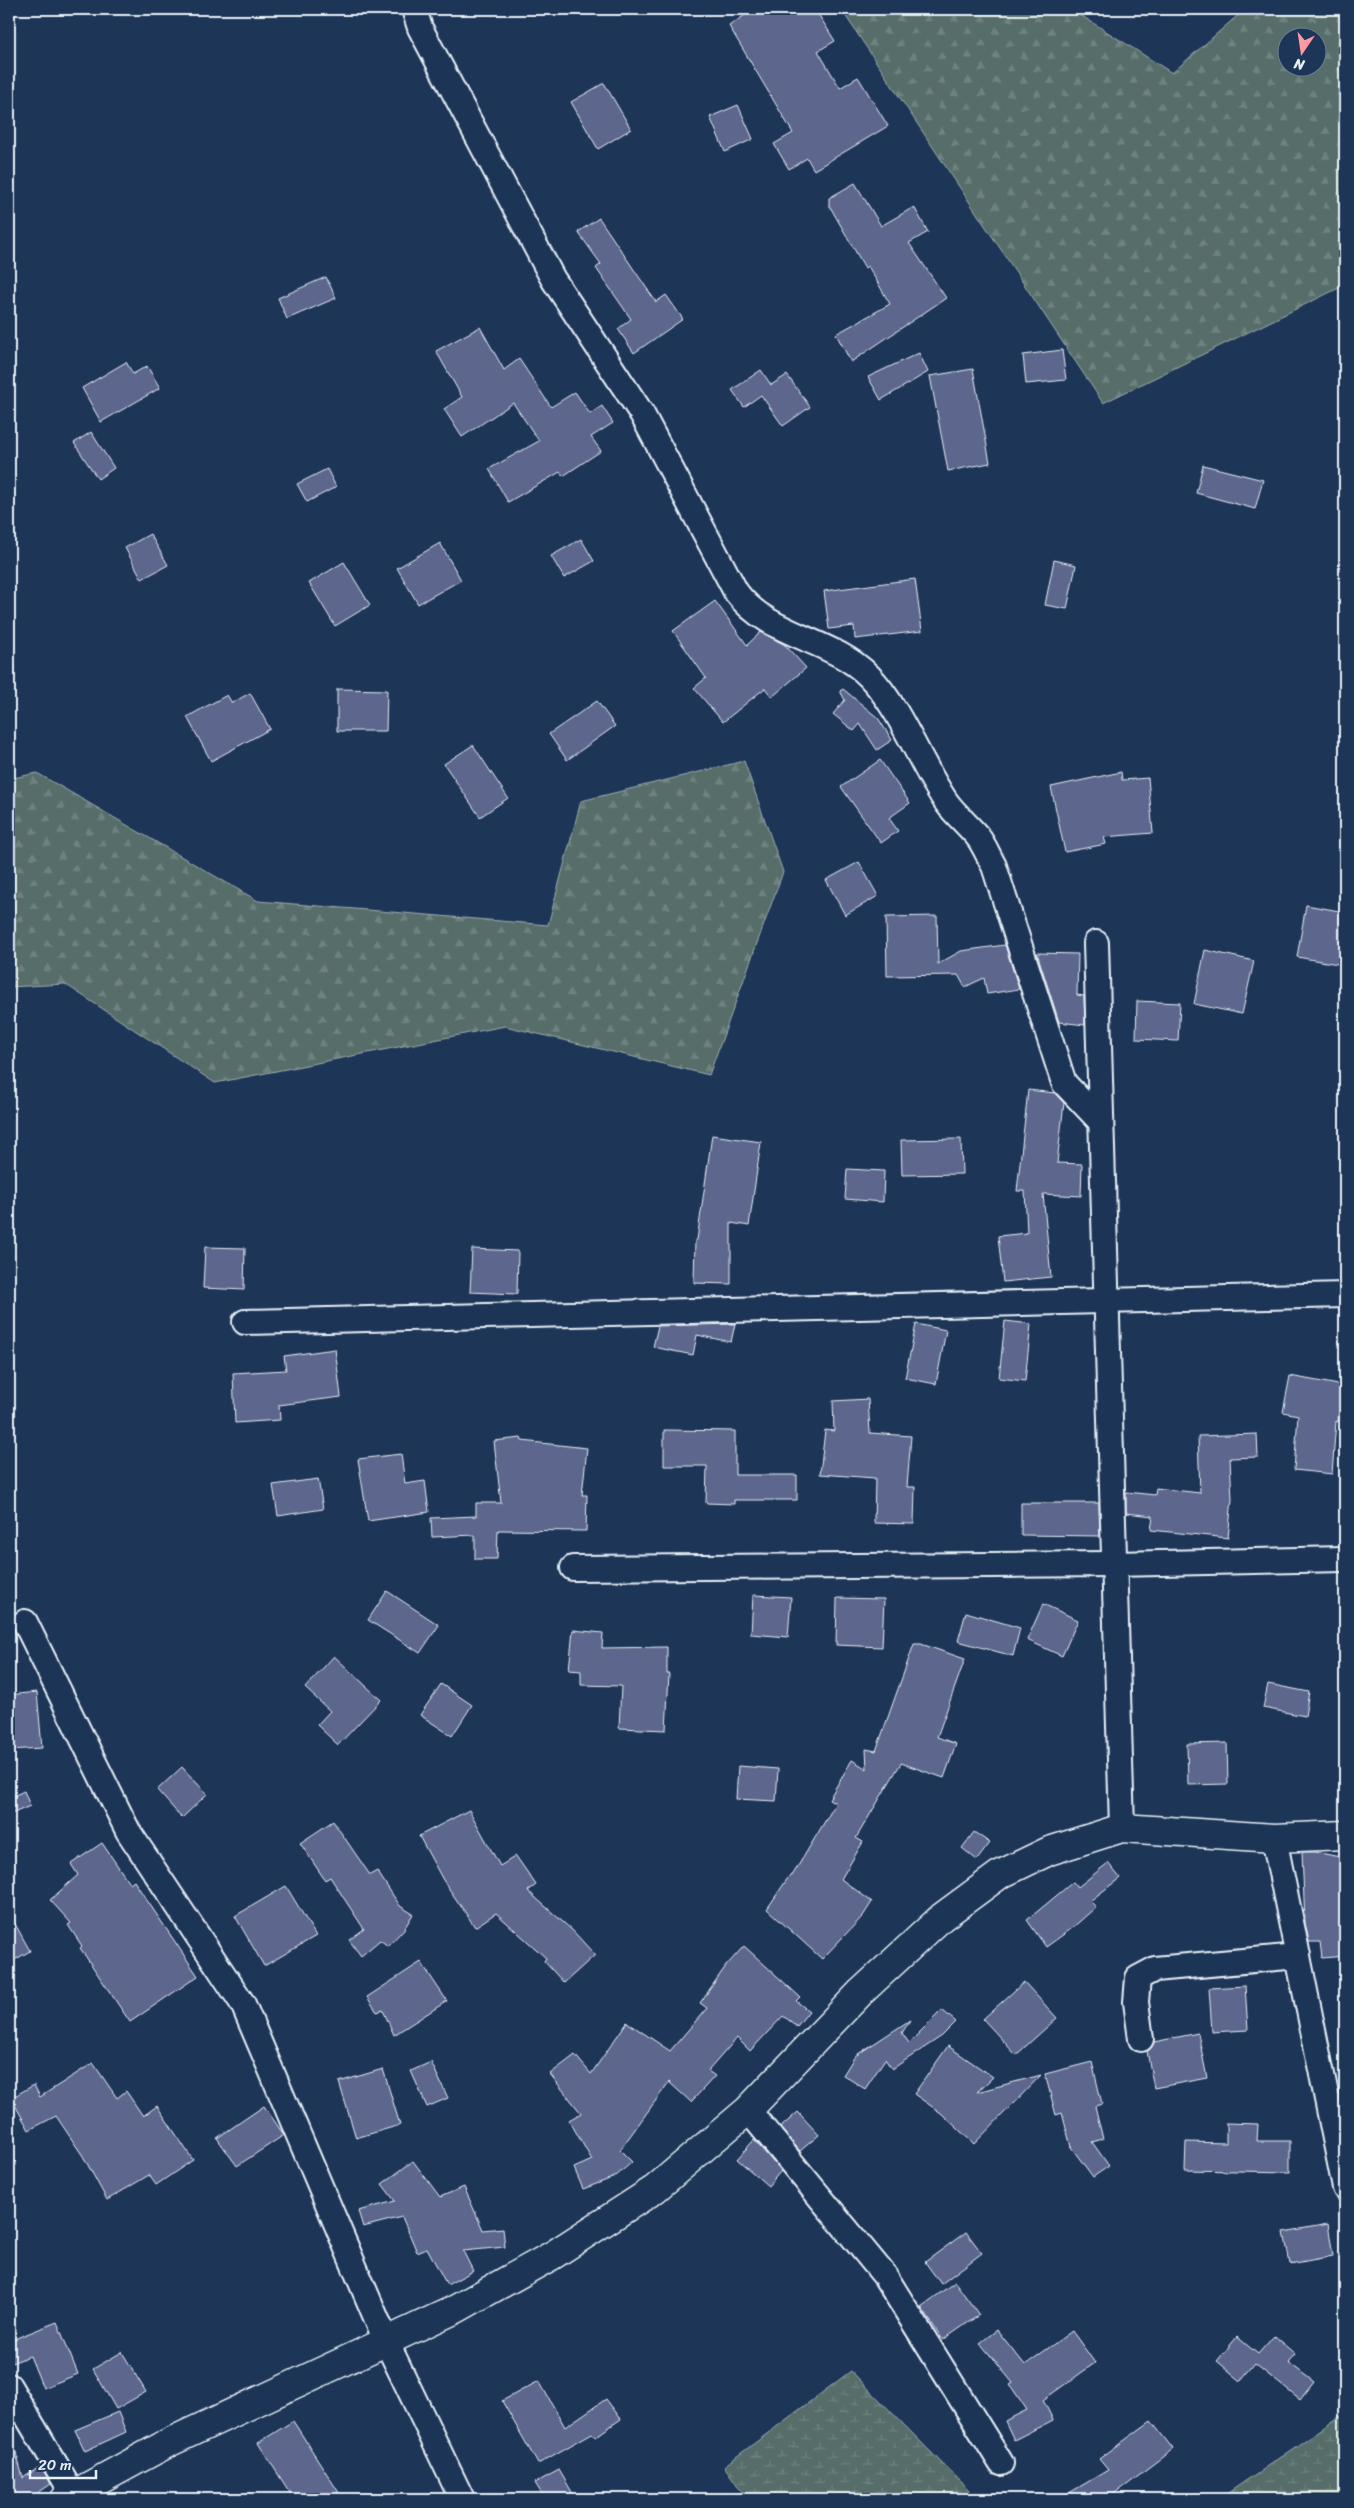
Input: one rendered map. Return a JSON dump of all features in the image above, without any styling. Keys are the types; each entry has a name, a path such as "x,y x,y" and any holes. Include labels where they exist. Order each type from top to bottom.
{"street":[{"path":"414,9 420,28 553,279 642,414 736,592 745,605 768,622 846,659 869,676 888,701 948,804 978,838 994,866 1064,1083 1101,1122"},
{"path":"1096,943 1122,1828"},
{"path":"245,1322 1345,1295"},
{"path":"573,1568 1114,1564 1344,1559"},
{"path":"25,1622 128,1831 243,2004 386,2341 462,2499"},
{"path":"9,2386 69,2497 170,2442 456,2309 553,2255 654,2189 748,2110 861,1992 942,1917 999,1875 1049,1851 1122,1828 1274,1838 1345,1835"},
{"path":"1274,1838 1345,2188"},
{"path":"1141,2040 1136,2002 1138,1978 1155,1968 1298,1956"},
{"path":"748,2110 885,2276 1001,2463"}],"green space":[{"path":"841,9 1071,9 1172,73 1245,9 1345,9 1345,285 1103,403"},
{"path":"744,761 783,872 709,1075 505,1026 215,1083 65,984 9,987 9,779 37,773 258,901 548,925 581,801"},
{"path":"851,2371 977,2499 747,2499 724,2466"},
{"path":"1345,2413 1345,2499 1219,2499"}],"building":[{"path":"754,9 815,9 835,41 818,51 840,88 858,77 888,126 814,170 807,158 789,169 774,144 793,133 729,26"},
{"path":"604,83 631,129 598,149 571,102"},
{"path":"738,105 753,139 725,152 710,117"},
{"path":"855,183 881,226 914,207 928,232 909,243 946,298 851,362 836,334 890,304 868,266 865,268 829,205 829,198"},
{"path":"599,218 656,302 666,295 683,319 634,353 618,329 631,319 596,268 601,264 578,232"},
{"path":"326,277 336,298 287,319 278,298"},
{"path":"480,327 504,370 519,359 551,407 575,392 590,414 602,406 613,423 591,437 601,451 563,476 560,472 508,502 489,469 539,441 513,403 462,437 444,409 462,397 436,351"},
{"path":"1062,350 1066,380 1026,384 1023,355"},
{"path":"919,353 928,372 881,400 868,377"},
{"path":"126,362 133,374 147,366 160,388 101,422 82,388"},
{"path":"973,369 990,463 948,471 930,376"},
{"path":"761,370 771,385 787,375 810,407 783,426 761,395 744,407 732,390"},
{"path":"91,432 114,468 98,479 74,443"},
{"path":"1203,465 1263,480 1255,509 1196,493"},
{"path":"327,469 336,487 307,502 297,484"},
{"path":"150,534 168,565 142,579 125,548"},
{"path":"581,539 594,561 564,578 551,556"},
{"path":"440,543 461,580 418,604 397,568"},
{"path":"1054,560 1076,565 1067,609 1045,605"},
{"path":"344,562 370,605 335,626 309,583"},
{"path":"915,579 922,631 855,639 854,626 829,629 824,591"},
{"path":"715,601 747,645 761,632 785,645 806,668 772,697 765,688 723,722 694,688 706,678 673,631"},
{"path":"337,689 387,690 386,731 337,731"},
{"path":"843,689 878,718 892,740 877,750 860,724 854,731 833,714 845,700 840,691"},
{"path":"250,693 270,729 211,761 187,717 227,695 232,703"},
{"path":"597,701 615,726 567,760 549,734"},
{"path":"473,745 508,798 480,817 444,764"},
{"path":"880,760 910,803 889,818 898,831 881,843 841,787"},
{"path":"1121,772 1122,780 1148,778 1153,833 1104,837 1106,844 1065,852 1051,787"},
{"path":"859,862 878,896 845,915 826,880"},
{"path":"1306,905 1345,912 1345,941 1342,941 1338,964 1297,957"},
{"path":"937,916 938,964 961,951 1005,945 1019,989 987,994 984,978 965,987 958,975 887,976 886,917"},
{"path":"1205,950 1254,961 1242,1014 1194,1004"},
{"path":"1037,953 1078,954 1077,995 1084,996 1085,1025 1059,1022"},
{"path":"1137,1001 1180,1003 1178,1041 1136,1039"},
{"path":"1028,1090 1055,1093 1064,1103 1057,1163 1082,1164 1081,1196 1043,1194 1051,1277 1003,1282 998,1236 1027,1233 1025,1191 1017,1191"},
{"path":"712,1135 761,1142 749,1226 731,1223 731,1284 694,1283 695,1240 697,1240"},
{"path":"961,1139 962,1174 902,1175 901,1140"},
{"path":"847,1169 884,1171 883,1202 845,1199"},
{"path":"205,1247 245,1248 244,1290 203,1288"},
{"path":"472,1249 518,1251 517,1294 470,1292"},
{"path":"1005,1321 1031,1324 1025,1381 999,1378"},
{"path":"735,1324 731,1342 697,1335 693,1355 653,1347 658,1326"},
{"path":"916,1324 946,1330 936,1384 905,1378"},
{"path":"335,1349 341,1397 279,1405 280,1420 235,1423 233,1373 286,1370 284,1356"},
{"path":"1290,1376 1344,1386 1338,1422 1336,1421 1332,1474 1294,1470 1298,1415 1283,1412"},
{"path":"868,1399 870,1433 911,1436 907,1487 915,1487 914,1524 874,1523 875,1478 820,1474 825,1430 834,1431 833,1401"},
{"path":"664,1430 735,1431 735,1475 797,1475 797,1500 734,1500 734,1504 706,1503 707,1466 664,1466"},
{"path":"1257,1434 1258,1457 1230,1458 1232,1499 1228,1538 1151,1530 1153,1516 1126,1513 1126,1492 1155,1495 1156,1488 1200,1493 1198,1436"},
{"path":"521,1438 522,1441 587,1448 582,1495 587,1495 586,1531 498,1530 497,1559 475,1559 475,1535 432,1537 431,1518 476,1516 476,1503 501,1503 494,1441"},
{"path":"401,1454 405,1484 425,1481 429,1512 368,1521 358,1459"},
{"path":"318,1479 323,1509 278,1516 273,1485"},
{"path":"1021,1503 1099,1503 1100,1536 1021,1535"},
{"path":"387,1591 439,1625 420,1653 368,1620"},
{"path":"753,1595 791,1597 788,1637 751,1634"},
{"path":"837,1598 884,1599 882,1647 836,1645"},
{"path":"1043,1604 1078,1620 1062,1656 1027,1640"},
{"path":"966,1612 1020,1628 1013,1656 958,1641"},
{"path":"573,1630 603,1633 602,1648 667,1647 667,1674 669,1674 666,1730 619,1728 621,1686 581,1685 581,1671 569,1670"},
{"path":"914,1644 921,1644 965,1659 937,1737 956,1744 944,1778 901,1763 856,1838 863,1842 841,1879 872,1902 863,1916 822,1959 767,1909 790,1875 792,1876 836,1803 829,1799 852,1760 867,1769 866,1749 876,1751"},
{"path":"334,1656 381,1700 338,1745 317,1725 330,1711 305,1688"},
{"path":"441,1684 472,1705 452,1736 420,1715"},
{"path":"1268,1684 1309,1692 1305,1716 1263,1708"},
{"path":"37,1692 42,1748 9,1750 9,1695"},
{"path":"1227,1743 1228,1784 1188,1785 1187,1744"},
{"path":"738,1766 778,1769 776,1801 736,1799"},
{"path":"182,1767 207,1794 182,1818 157,1790"},
{"path":"24,1791 30,1806 9,1815 9,1798"},
{"path":"469,1810 500,1866 516,1856 536,1885 528,1891 573,1931 595,1955 564,1983 544,1961 546,1958 496,1913 475,1927 443,1880 419,1836"},
{"path":"333,1821 370,1875 377,1871 400,1906 413,1914 404,1929 388,1946 380,1940 361,1956 349,1940 364,1929 330,1877 325,1880 300,1843"},
{"path":"974,1832 990,1843 977,1860 962,1848"},
{"path":"102,1843 130,1884 134,1881 198,1976 130,2022 80,1948 82,1946 68,1925 71,1923 50,1900 78,1875 71,1864"},
{"path":"1302,1852 1315,1852 1345,1858 1345,1956 1322,1958 1320,1942 1309,1942 1305,1923"},
{"path":"1108,1863 1120,1878 1090,1901 1096,1907 1071,1929 1046,1947 1027,1920 1073,1882 1078,1887"},
{"path":"286,1886 316,1936 264,1966 235,1916"},
{"path":"9,1913 30,1951 9,1963"},
{"path":"744,1946 800,1997 796,2001 809,2011 797,2026 783,2016 750,2051 737,2038 708,2071 715,2076 691,2102 669,2082 620,2150 632,2162 615,2177 583,2189 574,2168 592,2160 569,2120 581,2113 550,2074 575,2055 591,2074 627,2022 670,2051 707,2008 700,2003 726,1966"},
{"path":"421,1962 447,2001 394,2035 383,2010 377,2012 367,1997"},
{"path":"1024,1982 1057,2018 1016,2055 983,2019"},
{"path":"1245,1986 1248,2030 1212,2032 1209,1988"},
{"path":"942,2010 956,2022 942,2036 892,2069 885,2059 865,2089 843,2075 855,2056 910,2020 902,2033 909,2043"},
{"path":"1198,2033 1207,2078 1154,2088 1147,2051 1154,2042"},
{"path":"948,2046 993,2077 977,2092 1041,2075 974,2144 941,2113 914,2094"},
{"path":"431,2062 448,2098 427,2107 411,2071"},
{"path":"1092,2062 1102,2104 1095,2106 1103,2139 1092,2142 1109,2166 1093,2177 1071,2147 1062,2113 1056,2115 1045,2074"},
{"path":"93,2063 117,2098 126,2091 143,2116 157,2106 193,2160 156,2185 149,2175 107,2200 83,2156 56,2116 29,2130 11,2098 34,2085 40,2097"},
{"path":"383,2069 400,2125 356,2138 339,2082"},
{"path":"264,2106 284,2135 237,2166 217,2138"},
{"path":"798,2112 819,2135 800,2151 780,2128"},
{"path":"1226,2123 1258,2124 1257,2141 1290,2141 1290,2172 1185,2170 1186,2142 1226,2143"},
{"path":"754,2140 781,2171 768,2186 737,2159"},
{"path":"413,2161 440,2197 464,2187 483,2230 503,2228 505,2247 463,2251 473,2271 447,2285 427,2248 417,2252 402,2217 363,2227 358,2211 395,2201 382,2184"},
{"path":"1328,2224 1333,2256 1290,2264 1284,2232"},
{"path":"966,2232 982,2253 941,2284 925,2262"},
{"path":"955,2282 979,2315 943,2340 921,2307"},
{"path":"57,2322 78,2374 43,2388 30,2356 9,2364 9,2341"},
{"path":"997,2330 1025,2365 1072,2331 1095,2363 1043,2400 1053,2420 1014,2440 1005,2421 1027,2410 1010,2385 1013,2383 980,2343"},
{"path":"1274,2336 1295,2354 1288,2362 1314,2382 1300,2400 1255,2364 1241,2381 1217,2361 1237,2337 1258,2354"},
{"path":"122,2352 146,2392 116,2409 93,2369"},
{"path":"539,2381 565,2427 606,2399 621,2419 595,2437 592,2433 538,2464 502,2401"},
{"path":"118,2412 126,2432 85,2451 75,2430"},
{"path":"293,2421 343,2499 294,2499 258,2443"},
{"path":"1151,2421 1173,2449 1107,2499 1059,2499 1108,2470 1099,2459"},
{"path":"14,2445 23,2478 41,2466 51,2484 29,2499 9,2499 9,2446"},
{"path":"559,2470 576,2499 545,2499 535,2483"}]}
